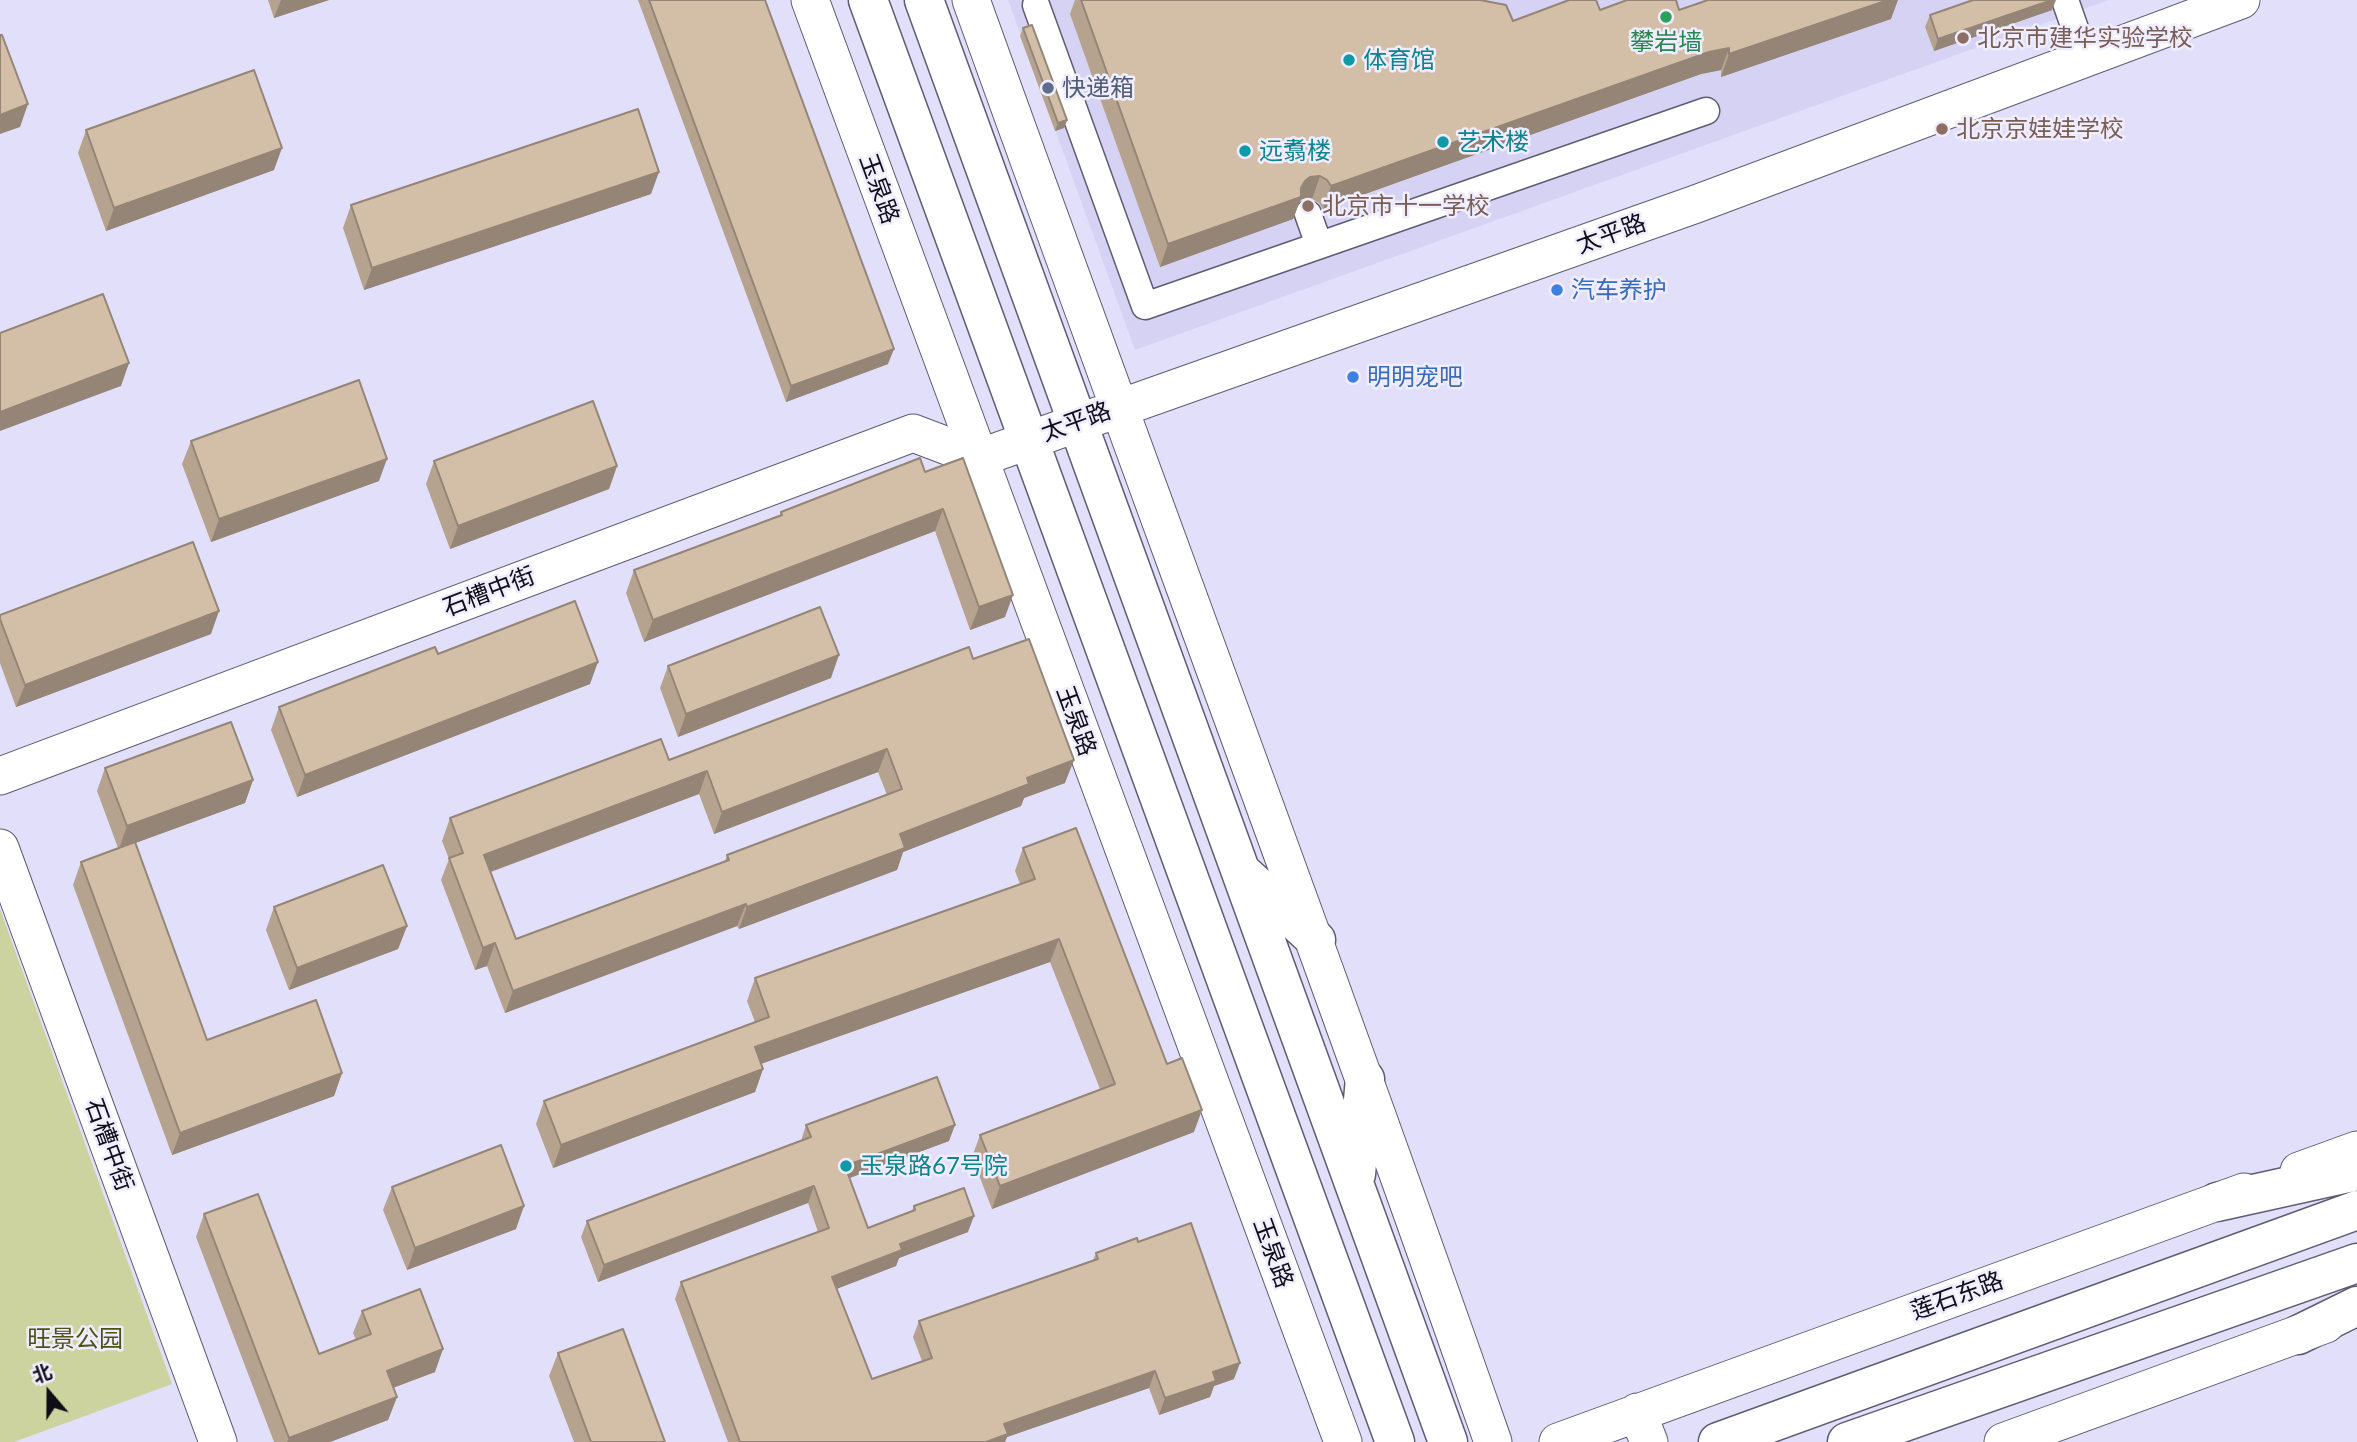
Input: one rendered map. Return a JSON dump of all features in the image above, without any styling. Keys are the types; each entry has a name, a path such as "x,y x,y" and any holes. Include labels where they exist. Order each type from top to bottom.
{"main road":[{"name":"玉泉路","path":"868,0 1395,1442"},
{"path":"924,0 1448,1442"},
{"path":"1240,870 1315,940"},
{"path":"1355,1187 1365,1079"},
{"path":"2217,1202 2357,1171"},
{"path":"1731,1437 2357,1210"},
{"path":"1847,1442 2357,1262"},
{"path":"2298,1335 2357,1306"}],"street":[{"name":"玉泉路","path":"810,0 1343,1442"},
{"path":"2065,0 2085,57"},
{"name":"太平路","path":"979,458 1683,208 2241,0"},
{"path":"978,2 1037,183 1117,407 1315,940 1493,1442"},
{"path":"1035,2 1145,306 1706,111"},
{"path":"1023,276 1037,183"},
{"path":"1308,214 1320,245"},
{"name":"石槽中街","path":"0,776 913,433 979,458"},
{"name":"石槽中街","path":"0,848 218,1442"},
{"name":"莲石东路","path":"1558,1442 1643,1427 2217,1202 2357,1150"},
{"path":"2003,1442 2357,1313"}],"shaded area":[{"name":"北京市十一学校","path":"1008,0 2109,0 1135,350"}],"green space":[{"name":"旺景公园","path":"0,909 172,1384 14,1442 0,1442"}],"building":[{"path":"649,0 765,0 894,349 791,386"},
{"path":"1081,0 1480,0 1506,5 1513,21 1569,0 1596,0 1600,10 1627,0 1676,0 1679,10 1708,0 1888,0 1729,54 1729,48 1709,52 1331,186 1320,176 1310,177 1301,188 1301,197 1168,244"},
{"path":"1973,0 2052,0 1938,39 1930,15"},
{"path":"1032,25 1067,120 1058,123 1023,28"},
{"path":"0,35 28,104 0,115"},
{"path":"254,70 282,148 114,208 86,130"},
{"path":"638,109 659,172 372,268 351,205"},
{"path":"103,294 129,363 0,412 0,333"},
{"path":"359,380 387,459 219,519 191,441"},
{"path":"593,401 617,466 458,526 434,461"},
{"path":"920,458 925,472 963,458 1013,595 979,607 943,509 653,620 634,570 782,515 781,512"},
{"path":"193,542 219,611 25,685 0,615"},
{"path":"575,601 598,662 305,775 279,707 435,647 438,654"},
{"path":"820,607 839,655 686,714 668,666"},
{"path":"1029,639 1074,760 1027,778 1029,784 900,834 905,848 513,991 495,943 483,948 449,858 463,853 450,818 661,739 669,760 969,647 973,659","holes":["887,749 902,789 727,855 729,860 516,939 484,855 707,771 722,812"]},
{"path":"231,722 253,780 127,826 105,768"},
{"path":"1076,828 1167,1064 1182,1058 1202,1110 1000,1186 980,1135 1115,1084 1059,939 755,1047 763,1069 561,1145 544,1101 769,1017 755,978 1035,879 1023,848"},
{"path":"135,842 207,1040 316,1000 342,1073 180,1133 81,862"},
{"path":"383,865 407,926 297,968 274,907"},
{"path":"937,1077 955,1125 845,1166 868,1228 915,1210 914,1206 964,1188 974,1216 900,1244 902,1250 832,1277 872,1379 932,1358 919,1321 1098,1259 1096,1253 1137,1238 1138,1242 1191,1223 1240,1363 1213,1372 1216,1381 1165,1398 1155,1371 1004,1424 1008,1434 986,1442 740,1442 681,1282 829,1228 814,1186 604,1265 587,1221 811,1137 806,1125"},
{"path":"501,1145 524,1206 415,1248 392,1187"},
{"path":"258,1194 319,1354 371,1334 362,1311 420,1289 443,1349 387,1371 397,1397 289,1438 204,1214"},
{"path":"623,1329 665,1442 591,1442 558,1353"}],"place":[{"name":"攀岩墙","path":"1666,17"},
{"name":"北京市建华实验学校","path":"1963,38"},
{"name":"体育馆","path":"1349,60"},
{"name":"快递箱","path":"1048,88"},
{"name":"北京京娃娃学校","path":"1942,129"},
{"name":"艺术楼","path":"1443,142"},
{"name":"远翥楼","path":"1245,151"},
{"name":"北京市十一学校","path":"1308,206"},
{"name":"汽车养护","path":"1557,290"},
{"name":"明明宠吧","path":"1353,377"},
{"name":"玉泉路67号院","path":"846,1166"}]}
